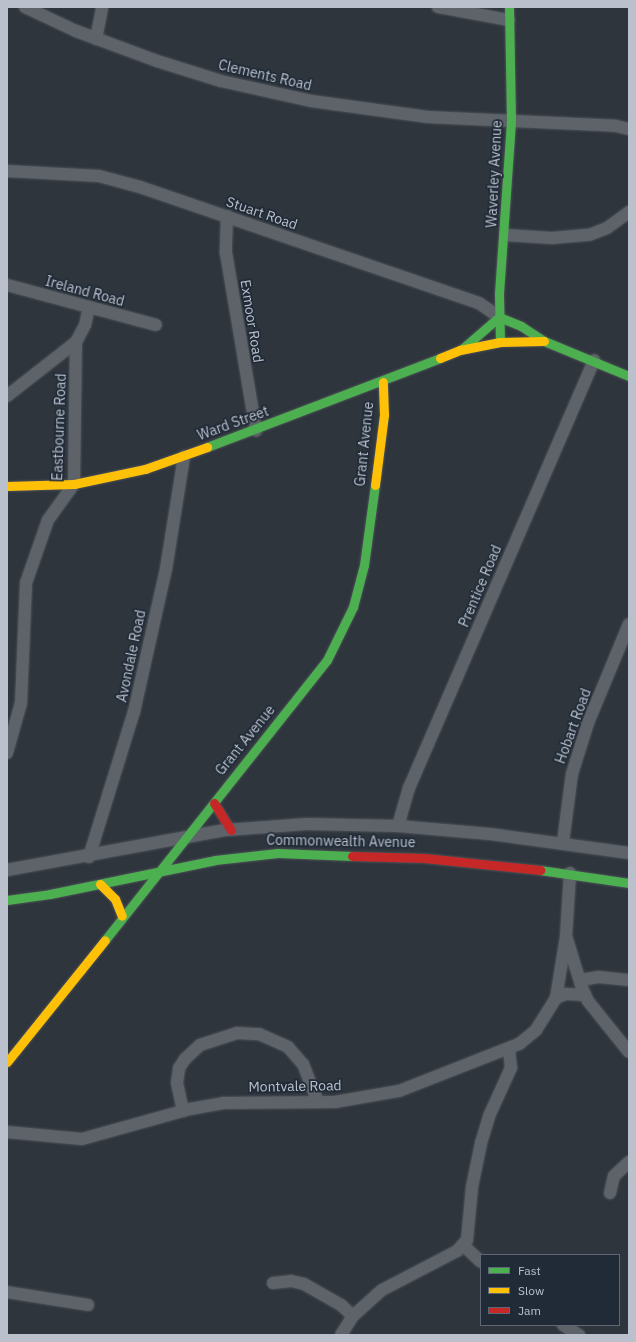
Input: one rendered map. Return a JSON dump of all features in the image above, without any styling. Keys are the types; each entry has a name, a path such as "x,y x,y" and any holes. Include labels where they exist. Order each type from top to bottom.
{"street":[{"name":"Clements Road","path":"25,7 96,39 221,81 311,101 400,114 616,126 629,129"},
{"path":"96,39 102,7"},
{"path":"438,7 509,20"},
{"name":"Waverley Avenue","path":"500,342 499,317 511,121 509,7"},
{"name":"Stuart Road","path":"7,171 99,176 140,187 479,303 499,317"},
{"path":"505,235 552,238 589,235 607,228 629,212"},
{"name":"Exmoor Road","path":"227,216 226,253 256,430"},
{"name":"Ireland Road","path":"7,285 156,325"},
{"name":"Eastbourne Road","path":"7,753 14,737 21,703 26,583 48,520 74,484 76,342 85,325 89,308"},
{"name":"Ward Street","path":"460,350 499,317 521,326 544,340 629,376"},
{"name":"Ward Street","path":"7,486 74,484 145,469 256,430 383,382 460,350 500,342 544,340"},
{"path":"7,396 76,342"},
{"name":"Prentice Road","path":"398,826 409,788 594,360"},
{"name":"Grant Avenue","path":"7,1062 327,660 353,607 368,540 384,415 383,382"},
{"name":"Avondale Road","path":"88,857 134,712 166,569 184,456"},
{"name":"Hobart Road","path":"563,842 572,774 588,723 629,624"},
{"path":"214,803 231,830"},
{"name":"Commonwealth Avenue","path":"7,870 88,857 231,830 307,824 398,826 563,842 629,853"},
{"name":"Commonwealth Avenue","path":"7,900 100,884 227,858 299,852 424,858 570,873 629,883"},
{"path":"570,873 566,936 580,980 585,995 629,1052"},
{"path":"100,884 115,899 122,916"},
{"name":"Montvale Road","path":"7,1132 82,1140 183,1111 242,1102 318,1102 399,1091 509,1048 532,1034 556,998 566,936"},
{"path":"580,980 599,976 629,980"},
{"path":"556,998 566,994 585,995"},
{"path":"183,1111 177,1083 179,1068 185,1059 200,1045 237,1033 267,1036 294,1052 306,1069 318,1102"},
{"path":"341,1335 353,1316 382,1290 464,1246 469,1233 472,1187 481,1143 490,1114 511,1068 509,1048"},
{"path":"610,1193 614,1176 629,1162"},
{"path":"464,1246 480,1261"},
{"path":"273,1283 291,1281 304,1284 341,1305 353,1316"},
{"path":"7,1292 88,1305"},
{"path":"565,1326 579,1335"}],"traffic: fast":[{"path":"500,342 499,293 511,121 509,7"},
{"path":"462,349 499,317 521,326 544,341 629,376"},
{"path":"207,447 440,358"},
{"path":"105,940 327,660 353,607 364,565 375,485"},
{"path":"7,900 50,894 215,860 278,853 352,856"},
{"path":"540,870 629,883"}],"traffic: slow":[{"path":"440,358 460,350 500,342 544,341"},
{"path":"375,485 384,415 383,382"},
{"path":"7,486 74,484 145,469 207,447"},
{"path":"100,884 115,899 122,916"},
{"path":"7,1062 105,940"}],"traffic: jam":[{"path":"214,803 231,830"},
{"path":"352,856 424,858 540,870"}]}
